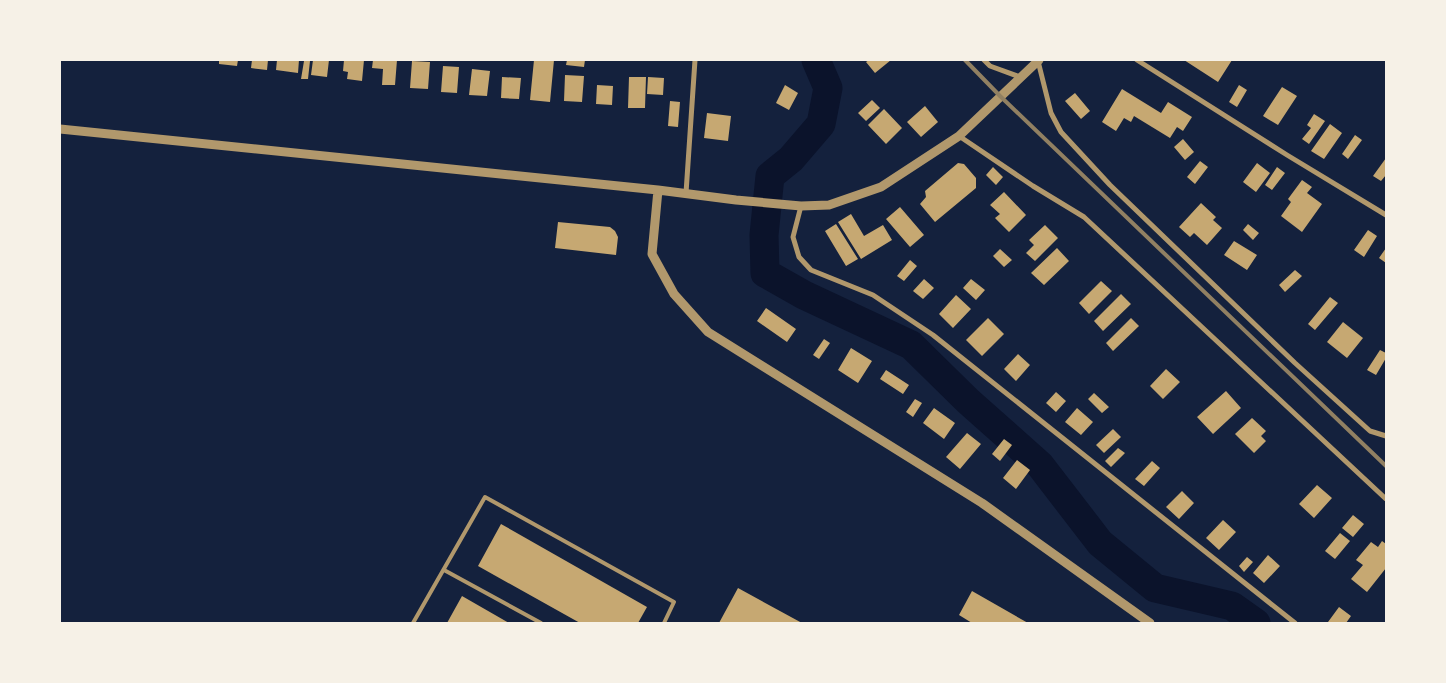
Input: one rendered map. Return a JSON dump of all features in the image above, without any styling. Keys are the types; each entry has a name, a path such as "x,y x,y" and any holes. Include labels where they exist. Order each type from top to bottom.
{"street":[{"path":"686,193 696,60"},
{"path":"984,60 990,66 1020,77"},
{"path":"60,129 658,190 786,205 829,205 881,187 959,136 1039,60"},
{"path":"1039,60 1050,113 1061,132 1110,184 1294,363 1370,431 1386,436"},
{"path":"1137,60 1288,156 1386,215"},
{"path":"959,136 1033,186 1084,217 1386,498"},
{"path":"658,190 652,254 674,294 708,332 982,503 1150,623"},
{"path":"801,206 792,237 799,257 811,270 873,295 933,335 1295,623"}],"lane":[{"path":"413,623 485,497 674,602 665,623"},
{"path":"444,570 541,623"}],"building":[{"path":"219,60 238,60 237,66 219,64"},
{"path":"252,60 268,60 267,70 251,68"},
{"path":"277,60 299,60 298,73 276,70"},
{"path":"313,60 329,60 327,77 311,75"},
{"path":"344,60 364,60 362,81 347,79 348,72 343,71"},
{"path":"373,60 397,60 395,85 382,85 383,69 372,68"},
{"path":"534,60 554,60 550,102 530,100"},
{"path":"567,60 585,60 584,67 566,65"},
{"path":"869,60 891,60 875,73 866,62"},
{"path":"1184,60 1232,60 1218,82"},
{"path":"304,61 310,61 308,79 301,79"},
{"path":"412,61 430,62 428,89 410,88"},
{"path":"443,66 459,67 457,93 441,92"},
{"path":"472,69 490,71 487,96 469,95"},
{"path":"565,75 584,76 582,102 564,101"},
{"path":"502,77 521,78 519,99 501,98"},
{"path":"629,77 646,77 645,108 628,108"},
{"path":"648,77 664,78 663,95 647,94"},
{"path":"597,85 613,86 612,105 596,104"},
{"path":"785,85 798,93 789,110 776,103"},
{"path":"1239,85 1247,90 1237,107 1229,102"},
{"path":"1282,87 1297,96 1278,125 1263,116"},
{"path":"1122,89 1161,113 1168,102 1192,117 1183,131 1177,127 1170,138 1134,116 1131,122 1124,118 1116,131 1102,122"},
{"path":"1075,93 1090,111 1081,119 1065,101"},
{"path":"872,100 880,108 866,121 858,113"},
{"path":"670,101 680,102 678,127 668,126"},
{"path":"925,106 938,122 921,137 907,122"},
{"path":"884,109 902,128 886,144 868,125"},
{"path":"707,113 731,116 728,141 704,138"},
{"path":"1314,114 1325,121 1309,144 1302,139 1311,128 1307,125"},
{"path":"1330,124 1342,133 1324,159 1311,151"},
{"path":"1355,135 1362,140 1348,159 1342,154"},
{"path":"1183,139 1194,152 1185,160 1174,147"},
{"path":"1386,158 1386,175 1381,181 1373,176"},
{"path":"1200,161 1208,167 1195,184 1187,177"},
{"path":"958,163 964,164 976,178 976,188 935,222 920,204 926,197 925,191"},
{"path":"1257,163 1270,173 1256,192 1243,182"},
{"path":"993,167 1003,177 996,185 986,175"},
{"path":"1277,167 1285,173 1272,190 1265,185"},
{"path":"1302,180 1312,187 1307,193 1322,204 1302,232 1281,216 1291,202 1288,199"},
{"path":"1004,192 1026,215 1009,232 995,218 1000,214 990,205"},
{"path":"1201,203 1216,217 1213,220 1222,228 1207,245 1194,233 1190,237 1179,227"},
{"path":"900,207 924,235 910,247 886,219"},
{"path":"851,214 864,236 883,225 892,240 861,259 838,222"},
{"path":"558,222 610,227 618,237 616,255 555,248"},
{"path":"836,224 858,259 846,266 825,231"},
{"path":"1248,224 1259,233 1253,240 1243,230"},
{"path":"1045,225 1058,238 1035,261 1026,253 1034,245 1029,240"},
{"path":"1368,230 1377,236 1364,257 1354,250"},
{"path":"1234,241 1257,255 1247,270 1224,255"},
{"path":"1057,248 1069,261 1044,285 1031,273"},
{"path":"1386,248 1386,263 1379,258"},
{"path":"1000,249 1012,260 1004,267 993,256"},
{"path":"910,260 917,266 904,281 897,276"},
{"path":"1295,270 1302,276 1285,292 1279,285"},
{"path":"924,279 934,288 923,299 913,291"},
{"path":"971,279 985,290 976,300 963,288"},
{"path":"1101,281 1112,291 1089,314 1079,303"},
{"path":"1121,294 1131,304 1103,331 1094,321"},
{"path":"956,295 971,309 953,328 939,314"},
{"path":"1330,297 1338,303 1315,330 1308,324"},
{"path":"766,308 796,329 787,342 757,321"},
{"path":"988,318 1004,334 982,356 966,340"},
{"path":"1131,318 1139,326 1113,351 1106,343"},
{"path":"1343,322 1363,338 1347,358 1327,342"},
{"path":"824,339 830,343 819,359 813,355"},
{"path":"851,348 872,361 858,383 838,370"},
{"path":"1380,350 1386,353 1386,358 1376,375 1367,370"},
{"path":"1018,354 1030,365 1016,381 1004,369"},
{"path":"1166,369 1180,382 1163,399 1150,386"},
{"path":"886,370 909,385 903,394 880,379"},
{"path":"1226,391 1241,408 1213,434 1197,417"},
{"path":"1056,392 1066,401 1056,412 1046,403"},
{"path":"1094,393 1109,407 1102,413 1088,399"},
{"path":"915,399 922,403 913,417 906,412"},
{"path":"934,408 955,423 944,439 923,423"},
{"path":"1077,408 1093,422 1081,435 1065,422"},
{"path":"1252,418 1266,431 1261,436 1266,441 1254,453 1235,434"},
{"path":"1113,429 1121,437 1104,453 1096,445"},
{"path":"967,433 981,444 960,469 946,457"},
{"path":"1004,439 1012,445 1000,461 992,454"},
{"path":"1118,448 1125,453 1111,467 1105,461"},
{"path":"1017,460 1030,470 1016,489 1003,478"},
{"path":"1152,461 1160,468 1144,486 1135,479"},
{"path":"1317,485 1332,498 1314,518 1299,504"},
{"path":"1182,491 1194,503 1179,519 1166,507"},
{"path":"1353,515 1364,524 1353,537 1342,528"},
{"path":"1223,520 1236,532 1219,550 1206,538"},
{"path":"501,524 647,607 638,623 580,623 478,566"},
{"path":"1340,533 1350,541 1335,559 1325,551"},
{"path":"1382,541 1386,544 1386,568 1367,592 1351,579 1363,565 1356,560 1371,542 1378,547"},
{"path":"1268,555 1280,566 1264,583 1253,573"},
{"path":"1247,557 1253,562 1244,572 1239,566"},
{"path":"738,588 802,623 719,623"},
{"path":"972,591 1028,623 972,623 959,615"},
{"path":"462,596 509,623 447,623"},
{"path":"1339,607 1351,616 1346,623 1328,622"}],"waterway":[{"path":"816,60 828,88 821,124 791,159 770,176 764,235 765,273 804,295 911,345 968,401 1040,465 1100,543 1155,588 1232,606 1256,623"}],"railway":[{"path":"965,60 1000,96 1386,466"}]}
